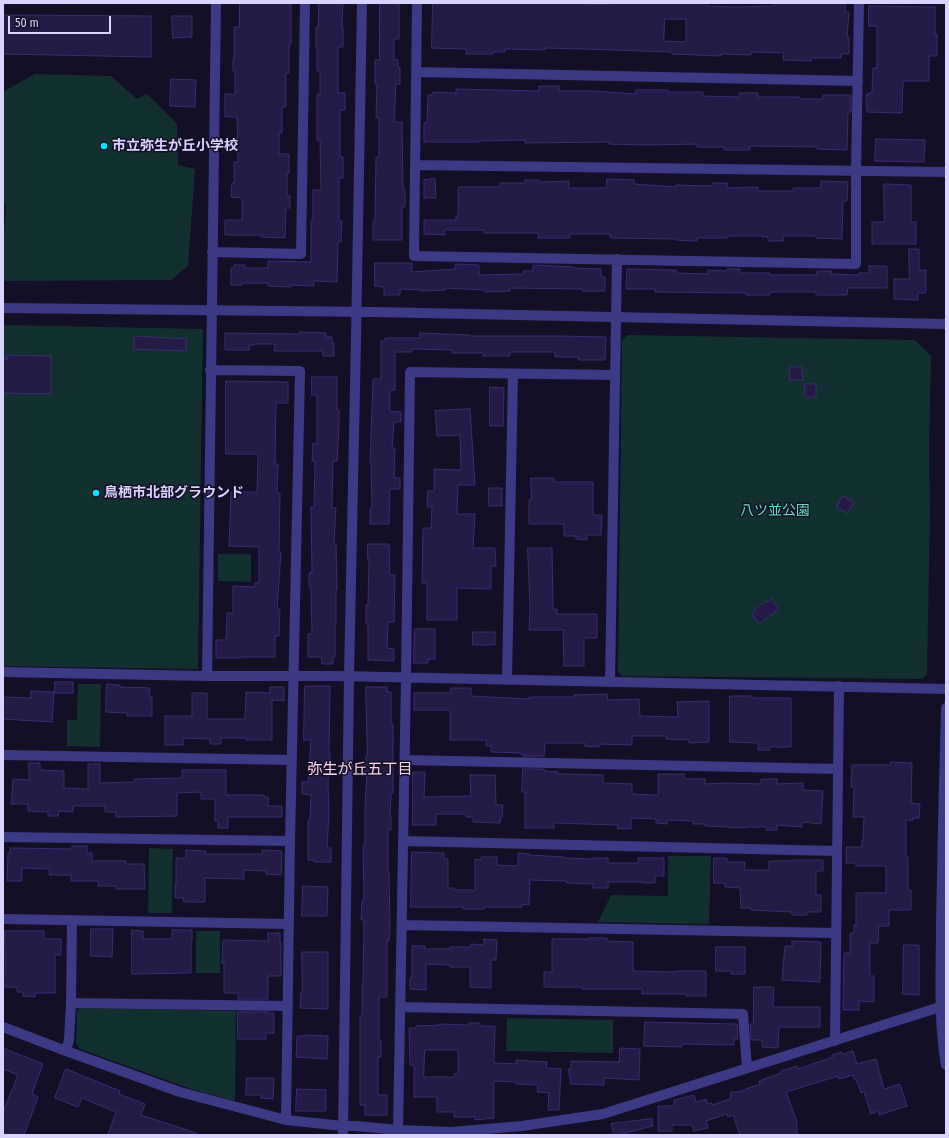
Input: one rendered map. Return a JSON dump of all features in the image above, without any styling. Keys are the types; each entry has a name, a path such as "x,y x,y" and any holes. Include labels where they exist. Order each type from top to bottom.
{"street":[{"path":"207,676 216,3"},
{"path":"212,252 301,254 305,3"},
{"path":"343,1131 349,677 362,3"},
{"path":"417,3 414,256 856,264 859,3"},
{"path":"416,72 858,82"},
{"path":"415,165 946,172"},
{"path":"610,682 617,260"},
{"path":"3,308 357,312 946,324"},
{"path":"210,370 300,371 290,840 286,1120"},
{"path":"398,1130 410,372 615,375"},
{"path":"508,680 513,374"},
{"path":"3,672 406,678 946,689"},
{"path":"835,1041 839,686"},
{"path":"946,708 940,1007 943,1050 946,1065"},
{"path":"3,755 292,760"},
{"path":"405,760 838,769"},
{"path":"3,837 290,840"},
{"path":"403,841 837,851"},
{"path":"3,919 289,924"},
{"path":"66,1051 69,1040 71,1002 72,920"},
{"path":"402,925 836,933"},
{"path":"71,1002 288,1006"},
{"path":"400,1007 743,1014 747,1068"},
{"path":"3,1027 180,1092 286,1120 343,1131 356,1126 398,1130 459,1131 522,1126 604,1114 940,1007"}],"green space":[{"name":"市立弥生が丘小学校","path":"35,74 111,76 137,99 147,94 177,124 178,165 195,169 188,266 171,280 3,281 3,250 6,205 3,204 3,93 4,91"},
{"name":"鳥栖市北部グラウンド","path":"3,325 203,329 198,669 3,666"},
{"name":"八ツ並公園","path":"627,335 915,340 931,356 927,674 922,679 622,676 618,672 622,340"},
{"path":"218,554 251,554 251,582 218,581"},
{"path":"78,684 101,684 100,747 67,746 67,720 77,720"},
{"path":"149,848 173,849 172,913 148,913"},
{"path":"668,856 711,856 709,924 598,922 611,895 668,896"},
{"path":"196,931 220,931 220,973 196,973"},
{"path":"81,1008 236,1011 235,1101 191,1089 80,1049 76,1043 77,1012"},
{"path":"507,1018 613,1020 613,1053 506,1051"}],"building":[{"path":"240,3 291,3 291,44 289,44 289,73 286,73 286,107 282,107 282,133 279,133 279,154 289,154 287,196 290,196 290,208 286,208 285,238 261,237 261,235 225,235 225,220 242,220 242,198 231,197 232,183 234,184 234,162 238,162 237,117 225,117 225,94 235,94 235,71 233,71 234,27 239,27"},
{"path":"319,3 343,3 343,47 338,47 338,93 345,93 345,110 340,110 340,157 343,157 343,178 339,178 339,221 342,221 341,242 338,242 337,282 314,281 314,286 291,285 291,287 268,286 268,283 242,283 242,285 231,285 231,268 234,268 234,265 245,265 245,268 268,268 268,261 311,262 313,190 321,190 320,140 317,140 317,94 320,94 320,71 317,71 316,47 316,27 318,27"},
{"path":"380,3 399,3 399,39 394,39 394,60 398,60 398,67 400,67 400,84 396,84 394,122 402,122 403,189 405,189 405,207 402,207 402,240 373,240 373,221 375,221 376,157 379,157 379,118 376,118 377,84 375,84 375,60 379,60"},
{"path":"433,3 707,3 707,6 735,7 774,6 774,3 845,3 845,12 849,12 847,37 849,37 849,54 841,54 841,58 811,58 811,61 783,60 784,53 751,52 751,55 721,54 721,56 672,54 672,52 545,48 545,50 505,49 505,52 493,52 493,54 466,54 466,49 432,48","holes":["665,19 686,19 686,42 664,41"]},
{"path":"869,6 935,7 937,56 929,56 929,81 903,81 902,113 867,112 866,95 868,95 868,93 872,93 873,68 877,68 877,26 869,26"},
{"path":"3,15 151,16 151,57 3,54"},
{"path":"172,16 192,16 192,37 173,38"},
{"path":"171,79 196,80 195,107 170,106"},
{"path":"539,86 559,86 559,91 594,91 636,94 636,90 668,90 668,92 703,92 703,96 739,97 739,93 758,93 758,97 800,97 800,99 823,99 823,95 851,95 851,112 848,112 847,150 817,149 817,147 750,146 750,150 724,150 724,147 697,147 697,144 647,145 609,144 609,142 525,143 525,140 424,142 424,123 427,123 428,95 433,95 433,92 456,93 456,89 539,91"},
{"path":"876,139 925,140 924,162 875,161"},
{"path":"435,179 436,198 424,198 424,180"},
{"path":"607,179 634,180 634,184 676,187 676,185 712,186 712,183 727,183 727,188 758,187 758,191 793,191 793,188 820,188 821,181 848,182 847,201 843,201 842,239 816,238 816,236 783,236 783,241 768,241 768,237 762,236 728,236 728,238 697,238 697,241 676,239 610,238 610,234 570,234 570,238 538,238 538,233 484,233 484,230 445,230 445,235 424,234 424,220 456,220 456,216 458,216 458,187 500,187 500,183 525,183 525,180 539,180 539,182 569,181 569,188 606,188"},
{"path":"884,184 911,185 911,222 916,222 916,244 872,244 872,222 884,222"},
{"path":"909,249 919,249 919,270 926,270 926,293 918,293 918,300 894,299 894,279 909,279"},
{"path":"375,263 412,263 412,272 455,269 455,264 479,265 479,275 523,274 523,271 533,271 533,265 601,269 601,276 605,277 605,291 583,291 583,289 510,288 510,291 485,292 485,290 446,288 446,290 421,291 400,289 400,295 384,295 384,287 375,286"},
{"path":"869,266 887,266 887,288 848,288 847,295 816,295 816,292 770,292 770,295 746,295 746,293 655,292 655,289 626,289 627,269 676,270 676,273 708,274 708,270 727,271 727,269 740,269 740,273 770,273 770,275 817,275 817,271 831,271 831,274 859,275 859,273 869,273"},
{"path":"300,332 326,333 326,337 332,337 332,343 334,343 334,356 323,356 323,351 274,351 275,344 249,345 249,350 225,350 225,333 299,334"},
{"path":"420,333 470,336 606,337 605,360 578,360 578,357 555,357 555,352 510,352 510,356 483,356 483,353 452,353 452,350 412,349 412,352 395,352 395,390 390,390 390,411 401,412 401,422 394,422 392,448 395,448 394,478 400,478 400,489 390,489 389,524 370,524 370,509 372,509 370,463 373,379 381,379 381,341 385,341 385,338 420,338"},
{"path":"135,336 186,339 186,351 134,349"},
{"path":"7,355 51,356 51,394 3,393 3,359 7,359"},
{"path":"790,367 802,367 803,380 790,380"},
{"path":"312,377 337,377 337,410 339,410 339,427 337,461 333,461 332,508 336,508 334,544 336,544 337,590 335,657 333,657 333,664 322,664 321,657 308,657 308,634 312,634 311,587 309,587 309,573 312,572 311,507 314,507 315,461 312,461 313,443 317,444 317,395 312,395"},
{"path":"226,381 288,382 288,403 276,403 275,464 278,464 277,493 280,493 279,552 281,552 277,609 280,609 279,636 275,636 275,657 216,658 216,640 226,640 227,613 233,613 233,586 255,587 255,583 259,583 259,547 229,546 231,492 257,492 258,454 226,454"},
{"path":"805,384 816,384 816,397 805,397"},
{"path":"490,387 504,388 503,426 490,426"},
{"path":"470,409 475,485 458,485 457,514 475,514 473,548 495,548 496,566 491,566 491,589 457,588 457,620 427,620 427,583 422,583 423,528 431,528 432,507 427,507 428,491 434,491 434,469 461,470 460,435 437,436 435,411"},
{"path":"531,478 554,478 554,482 593,482 593,515 602,515 601,535 587,535 587,540 576,539 576,536 564,536 564,524 529,524"},
{"path":"489,488 502,488 502,506 489,506"},
{"path":"842,496 854,502 848,513 837,508"},
{"path":"368,544 389,544 390,575 395,575 394,622 388,622 387,648 394,649 394,661 368,660 368,624 366,624 366,605 368,605"},
{"path":"528,548 552,548 553,609 557,609 557,614 597,614 597,638 584,638 584,666 564,666 563,630 529,630 530,609"},
{"path":"772,599 779,609 759,624 752,614 756,611 755,609 766,601 767,602"},
{"path":"415,629 435,629 435,659 428,659 428,663 414,663"},
{"path":"473,632 495,632 495,645 473,645"},
{"path":"55,682 73,682 73,693 55,693"},
{"path":"107,684 120,685 120,687 150,688 149,697 152,697 152,716 127,716 127,713 106,712"},
{"path":"305,686 330,686 330,754 328,783 329,814 327,848 331,848 331,862 314,862 314,860 308,860 308,820 310,820 311,795 302,794 302,782 308,782 311,740 304,740"},
{"path":"270,687 284,687 284,701 272,700 272,740 221,738 221,744 210,744 210,739 183,738 183,745 165,745 165,716 192,716 192,693 207,693 207,719 245,719 246,692 270,693"},
{"path":"366,687 387,687 387,692 391,692 391,724 393,724 393,793 391,793 391,830 388,829 390,929 389,941 387,941 387,997 379,997 379,1040 381,1040 381,1057 378,1057 378,1095 387,1095 387,1115 365,1115 365,1105 360,1105 360,1016 362,1016 364,920 361,920 362,901 364,901 363,845 365,845 367,772 365,772 367,755"},
{"path":"451,688 471,688 471,696 529,699 529,697 574,697 574,695 607,694 608,700 639,699 640,716 678,717 677,702 709,701 709,742 689,743 689,740 666,739 666,736 632,736 632,745 599,744 599,747 584,746 585,743 545,743 544,756 523,756 523,754 520,753 491,752 491,746 486,746 486,740 450,740 450,710 414,710 414,693 450,693"},
{"path":"31,691 54,692 52,722 3,719 3,697 31,698"},
{"path":"730,696 752,696 752,698 791,698 791,747 770,747 770,750 758,750 758,743 730,742"},
{"path":"891,762 912,763 911,803 920,804 919,818 906,820 906,857 908,857 908,890 911,890 911,910 889,910 889,926 879,926 878,943 870,943 870,976 874,976 874,1002 859,1001 859,1010 843,1010 844,953 850,953 850,933 854,933 854,925 856,925 856,893 886,893 886,866 856,866 856,863 846,863 846,847 862,847 863,841 864,817 853,817 854,787 851,787 852,765 890,765"},
{"path":"29,763 40,763 40,770 64,771 64,788 88,789 88,764 100,764 100,783 134,782 134,779 182,778 182,770 226,770 226,795 264,795 264,797 268,797 268,806 282,806 282,817 228,817 228,828 218,828 218,821 215,821 215,799 201,799 201,792 177,793 177,816 116,817 116,812 105,812 105,806 73,806 73,812 59,811 58,816 48,816 48,812 28,811 28,804 11,804 13,779 29,780"},
{"path":"523,769 544,769 544,771 558,772 558,774 603,775 603,783 632,784 632,794 658,795 658,774 684,774 684,778 686,779 705,779 705,784 761,784 761,779 777,779 777,784 803,783 803,790 823,791 821,824 802,822 802,827 777,825 777,830 766,830 766,827 745,828 705,826 705,824 693,824 693,821 667,820 667,824 656,823 656,819 631,818 631,829 617,829 618,825 554,823 554,828 525,828 525,792 522,792"},
{"path":"413,772 425,772 424,797 471,796 470,775 495,775 496,805 503,805 500,823 473,822 473,817 466,817 466,814 436,814 436,825 413,825"},
{"path":"72,846 87,846 87,853 92,853 92,861 126,861 126,864 144,864 145,889 116,889 116,886 98,886 98,881 71,881 71,875 49,875 50,869 22,868 22,881 7,881 8,853 10,853 10,848 72,849"},
{"path":"186,850 206,851 206,854 262,854 262,850 282,851 281,875 266,874 266,871 244,870 244,879 205,878 205,902 184,902 183,898 175,898 176,858 186,858"},
{"path":"412,852 444,853 444,859 448,859 448,888 454,888 454,890 475,890 475,859 481,860 481,857 497,857 497,865 518,866 518,853 564,858 608,858 608,863 638,863 638,858 664,858 664,876 655,876 655,883 608,882 608,888 593,888 593,884 567,883 567,881 530,880 529,905 522,904 522,907 484,907 484,909 463,909 463,907 411,907"},
{"path":"714,858 727,858 727,862 745,862 744,870 769,870 769,861 823,860 823,871 816,871 816,895 821,895 821,912 807,912 807,915 792,915 792,912 751,910 751,908 741,908 740,888 725,887 725,883 714,883"},
{"path":"303,886 328,887 327,916 302,916"},
{"path":"91,929 113,929 112,957 91,956"},
{"path":"132,930 143,931 143,939 172,939 172,930 192,930 191,973 132,974"},
{"path":"5,931 44,931 44,939 61,939 61,955 55,955 55,993 35,993 35,997 23,996 23,992 17,992 17,987 3,987 3,973 5,973"},
{"path":"268,933 280,933 281,976 268,976 268,999 238,999 238,993 224,993 224,963 222,963 223,940 268,941"},
{"path":"607,938 607,941 633,942 633,971 706,971 706,996 686,996 686,994 642,994 642,989 582,989 582,987 544,987 544,972 552,972 552,939"},
{"path":"484,939 497,940 496,960 491,960 491,988 470,987 470,967 450,967 450,965 426,964 426,990 410,989 410,978 412,978 412,946 425,946 425,949 471,947 471,944 484,945"},
{"path":"792,941 821,942 820,982 782,980 785,946 792,946"},
{"path":"904,945 919,945 919,995 903,994"},
{"path":"716,947 745,947 745,974 731,974 731,971 716,971"},
{"path":"302,952 328,952 328,1009 300,1008 302,992"},
{"path":"754,987 774,987 773,1007 820,1007 820,1027 779,1027 778,1048 762,1047 762,1040 751,1040 750,1024 753,1024"},
{"path":"238,1012 274,1013 274,1033 266,1033 266,1039 238,1039"},
{"path":"645,1022 737,1024 738,1039 734,1039 734,1045 682,1044 682,1047 644,1046"},
{"path":"469,1023 480,1023 480,1026 495,1026 494,1063 516,1064 516,1060 547,1062 546,1068 561,1069 559,1110 548,1110 549,1093 537,1092 538,1085 516,1084 516,1082 494,1081 494,1118 475,1120 475,1117 454,1117 454,1112 437,1112 437,1097 414,1097 414,1065 410,1065 409,1028 439,1024 469,1025","holes":["425,1050 458,1050 458,1074 454,1074 454,1077 424,1077"]},
{"path":"297,1036 328,1036 327,1059 296,1057"},
{"path":"3,1048 43,1064 32,1094 38,1097 24,1135 3,1135 3,1112 18,1075 3,1069"},
{"path":"620,1048 640,1049 639,1080 604,1078 604,1085 571,1084 568,1069 571,1069 571,1061 619,1062"},
{"path":"853,1051 857,1064 876,1059 884,1089 900,1084 907,1106 879,1115 878,1111 871,1114 864,1092 861,1093 853,1075 839,1079 838,1076 786,1092 797,1122 797,1135 740,1135 733,1115 728,1117 727,1114 706,1121 708,1128 694,1131 692,1125 672,1125 672,1131 658,1131 658,1106 674,1106 674,1100 694,1095 696,1102 706,1099 708,1104 712,1103 712,1105 730,1099 731,1092 738,1092 760,1084 759,1081 781,1073 781,1071 797,1066 798,1069 833,1057 832,1055"},
{"path":"66,1069 120,1091 119,1094 145,1104 141,1115 196,1133 196,1135 108,1135 116,1112 82,1098 78,1107 55,1098"},
{"path":"247,1078 274,1078 273,1099 261,1098 261,1095 246,1095"},
{"path":"297,1089 326,1090 326,1111 296,1111"},
{"path":"652,1119 653,1126 618,1135 614,1135 611,1124"}],"place":[{"name":"市立弥生が丘小学校","path":"104,146"},
{"name":"鳥栖市北部グラウンド","path":"96,493"}],"district":[{"name":"弥生が丘五丁目","path":"360,770"}]}
